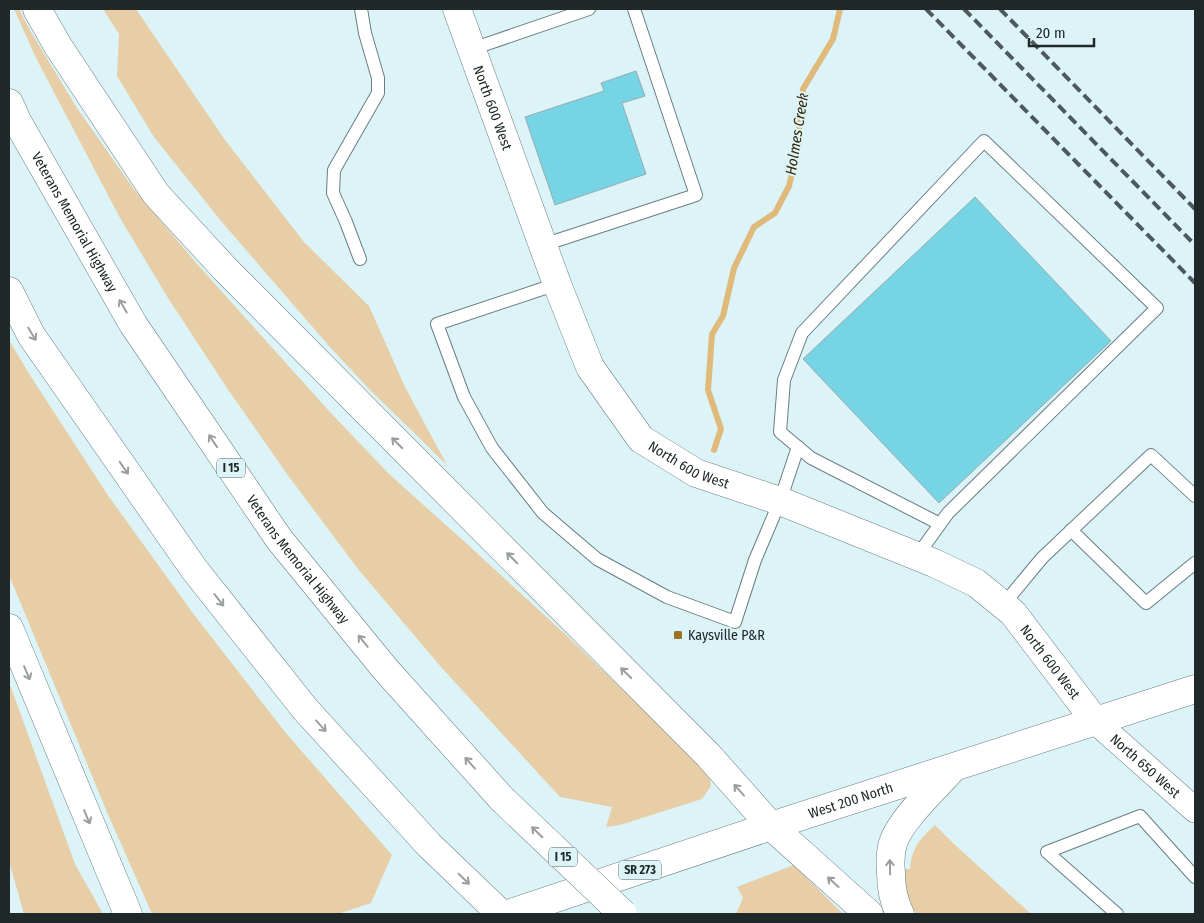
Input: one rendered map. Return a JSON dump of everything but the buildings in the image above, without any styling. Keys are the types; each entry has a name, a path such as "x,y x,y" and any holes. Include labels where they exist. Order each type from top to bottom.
{"main road":[{"path":"37,9 58,46 156,194 225,270 708,755 771,826 869,914"},
{"name":"North 600 West","path":"457,9 557,284 590,367 641,439 696,474 780,500 917,556 976,583 1013,613 1096,722"},
{"name":"Veterans Memorial Highway","path":"9,103 17,121 133,324 279,539 386,670 502,800 623,914"},
{"path":"9,291 32,335 194,568 305,709 429,845 500,914"},
{"path":"9,628 128,914"},
{"name":"West 200 North","path":"508,914 771,826 1195,689"},
{"path":"900,914 891,885 890,860 893,842 906,820 953,768"}],"street":[{"name":"North 650 West","path":"1096,722 1195,810"}],"lane":[{"path":"360,259 333,193 334,170 378,93 378,78 365,33 361,9"},
{"path":"472,49 589,9"},
{"path":"543,245 696,195 635,9"},
{"path":"917,556 948,513 1157,308 984,141 802,333 784,380 780,432 810,458 940,524"},
{"path":"557,284 437,324 464,397 492,448 544,514 596,559 668,597 735,622 755,560 780,500 798,447"},
{"path":"1003,605 1042,558 1151,455 1195,496"},
{"path":"1071,530 1146,603 1195,563"},
{"path":"1117,914 1047,852 1140,816 1195,877"}],"shaded area":[{"path":"14,9 19,9 77,108 133,188 198,265 329,411 389,474 565,634 660,726 689,745 709,773 711,786 702,799 620,825 606,827 612,807 560,797 441,667 358,569 287,474 227,388 168,298 120,218 37,60"},
{"path":"103,9 136,9 225,140 304,242 369,306 405,387 447,465 370,390 329,346 221,221 154,137 117,76 119,34"},
{"path":"9,340 107,494 192,612 285,732 392,855 371,903 338,914 152,914 107,812 9,575"},
{"path":"9,682 75,864 103,914 24,914 9,861"},
{"path":"935,825 1031,914 917,914 909,899 903,869 910,869 915,849"},
{"path":"794,865 843,914 736,914 743,898 737,887"}],"waterway":[{"name":"Holmes Creek","path":"714,450 721,429 708,390 712,334 723,316 734,268 754,227 775,213 789,186 796,156 803,89 833,39 840,9"}],"railway":[{"path":"926,9 1195,283"},
{"path":"964,9 1195,245"},
{"path":"1000,9 1195,209"}],"place":[{"name":"Kaysville P&R","path":"678,635"}]}
